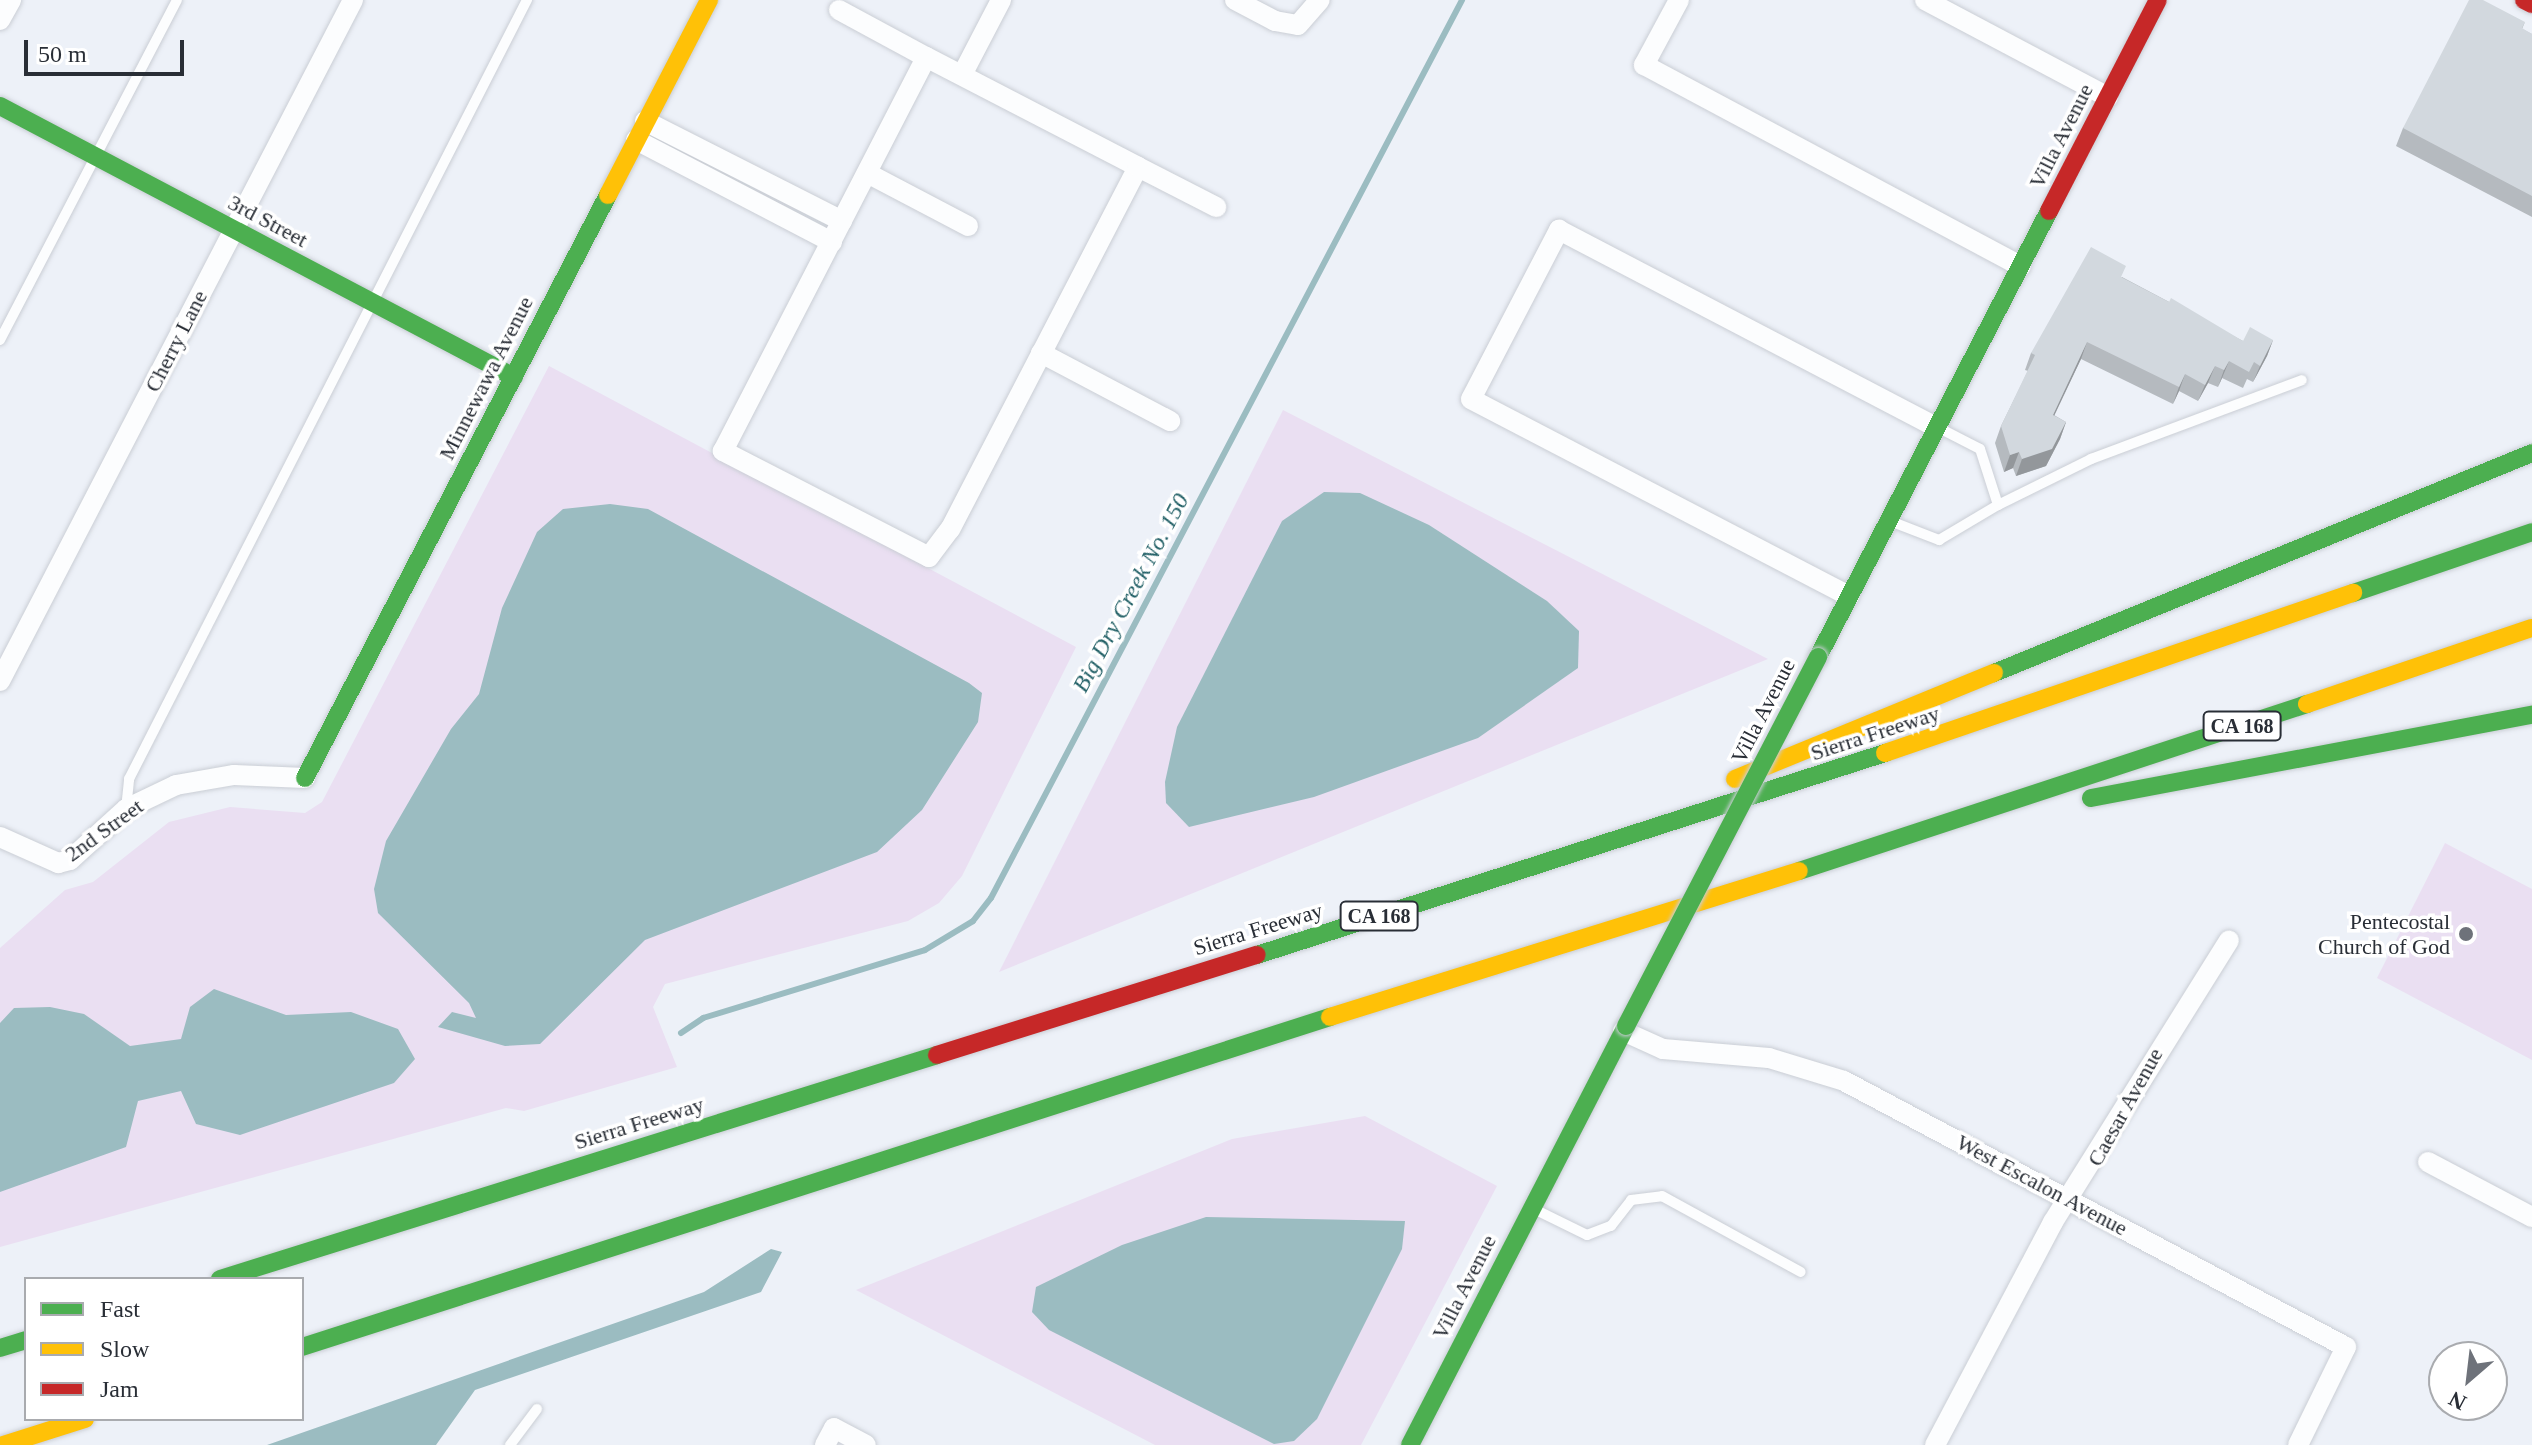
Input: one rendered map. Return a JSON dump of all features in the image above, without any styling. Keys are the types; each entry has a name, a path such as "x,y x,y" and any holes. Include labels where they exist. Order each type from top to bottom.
{"main road":[{"name":"Minnewawa Avenue","path":"305,778 709,0"},
{"name":"Villa Avenue","path":"1410,1445 2158,0"},
{"path":"2524,0 2532,4"},
{"name":"3rd Street","path":"0,106 514,377"},
{"path":"1452,893 2532,453"},
{"name":"Sierra Freeway","path":"226,1277 1452,893 2081,689 2532,532"},
{"name":"CA 168","path":"304,1346 1438,982 1951,825 2532,628"},
{"path":"1951,825 2532,715"},
{"path":"0,1348 24,1341"},
{"path":"4,1445 79,1421"}],"street":[{"path":"0,20 11,0"},
{"name":"Cherry Lane","path":"0,681 353,0"},
{"path":"962,75 1001,0"},
{"path":"1235,0 1275,21 1298,25 1320,0"},
{"path":"1679,0 1644,65 2021,266"},
{"path":"1925,0 2108,97"},
{"path":"839,10 1216,207"},
{"path":"926,57 723,451 929,557 950,529 1138,167"},
{"path":"645,121 832,242"},
{"path":"636,140 842,221"},
{"path":"867,173 968,226"},
{"path":"1849,596 1471,399 1559,230 1936,427"},
{"path":"1041,353 1170,421"},
{"name":"2nd Street","path":"0,837 58,863 70,860 126,809 176,785 219,777 305,778"},
{"name":"Caesar Avenue","path":"1935,1445 2070,1198 2150,1060 2229,940"},
{"name":"West Escalon Avenue","path":"1624,1029 1663,1049 1800,1064 1844,1081 2070,1198 2346,1347 2298,1445"},
{"path":"2428,1162 2532,1217"},
{"path":"829,1436 866,1445"}],"lane":[{"path":"0,340 177,0"},
{"path":"126,809 129,779 370,302 527,0"},
{"path":"1888,521 1929,541 1939,540 1998,505 2091,459 2302,380"},
{"path":"1936,427 1980,449 1998,505"},
{"path":"1532,1208 1587,1235 1611,1226 1631,1200 1662,1196 1801,1272"},
{"path":"510,1445 537,1409"}],"shaded area":[{"path":"549,366 1076,647 962,876 939,903 908,921 665,984 653,1007 677,1067 524,1111 506,1108 0,1247 0,948 65,890 93,882 169,822 230,807 305,813 322,802"},
{"path":"1283,410 1768,659 999,972"},
{"name":"Pentecostal Church of God","path":"2445,843 2532,889 2532,1060 2377,978"},
{"path":"1365,1116 1497,1186 1361,1445 1155,1445 856,1290 1232,1139"}],"water":[{"path":"1324,492 1360,493 1429,525 1547,601 1579,631 1578,668 1478,738 1314,797 1189,827 1166,803 1165,782 1177,727 1282,521"},
{"path":"610,504 648,509 969,683 982,693 978,722 922,810 877,852 645,940 540,1044 505,1046 438,1027 452,1012 476,1018 469,1003 378,913 374,889 386,841 451,729 479,694 502,608 537,532 563,509"},
{"path":"214,989 286,1015 351,1012 398,1029 415,1059 394,1083 240,1135 196,1124 181,1091 138,1101 126,1147 0,1192 0,1023 14,1008 50,1007 84,1014 130,1046 181,1039 190,1007"},
{"path":"1206,1217 1405,1221 1402,1249 1317,1419 1294,1441 1274,1444 1049,1330 1032,1312 1036,1287 1122,1245"},
{"path":"771,1249 782,1252 761,1292 475,1390 436,1445 267,1445 704,1292"}],"building":[{"path":"2469,0 2483,0 2525,22 2522,28 2532,34 2532,196 2403,128"},
{"path":"2091,247 2126,266 2121,277 2169,302 2171,298 2243,341 2250,327 2273,340 2260,366 2254,362 2249,372 2229,361 2224,370 2215,366 2205,385 2185,374 2179,387 2087,342 2053,415 2066,422 2052,449 2022,459 2019,452 2010,455 2001,426 2035,355 2031,353"}],"waterway":[{"name":"Big Dry Creek No. 150","path":"681,1033 703,1018 925,950 973,921 991,898 1462,0"}],"traffic: fast":[{"path":"0,106 514,377"},
{"path":"305,778 608,195"},
{"path":"1818,657 2049,211"},
{"path":"1994,673 2532,453"},
{"path":"2353,593 2532,532"},
{"path":"1626,1026 1818,657"},
{"path":"1799,871 2307,704"},
{"path":"2091,798 2532,715"},
{"path":"1257,955 1885,753"},
{"path":"304,1346 1330,1017"},
{"path":"1410,1445 1626,1026"},
{"path":"226,1277 937,1055"},
{"path":"0,1348 24,1341"}],"traffic: slow":[{"path":"608,195 709,0"},
{"path":"1885,753 2353,593"},
{"path":"2307,704 2532,628"},
{"path":"1735,779 1994,673"},
{"path":"1330,1017 1799,871"},
{"path":"3,1445 79,1421"}],"traffic: jam":[{"path":"2049,211 2158,0"},
{"path":"2524,0 2532,4"},
{"path":"937,1055 1257,955"}],"place":[{"name":"Pentecostal Church of God","path":"2466,934"}]}
